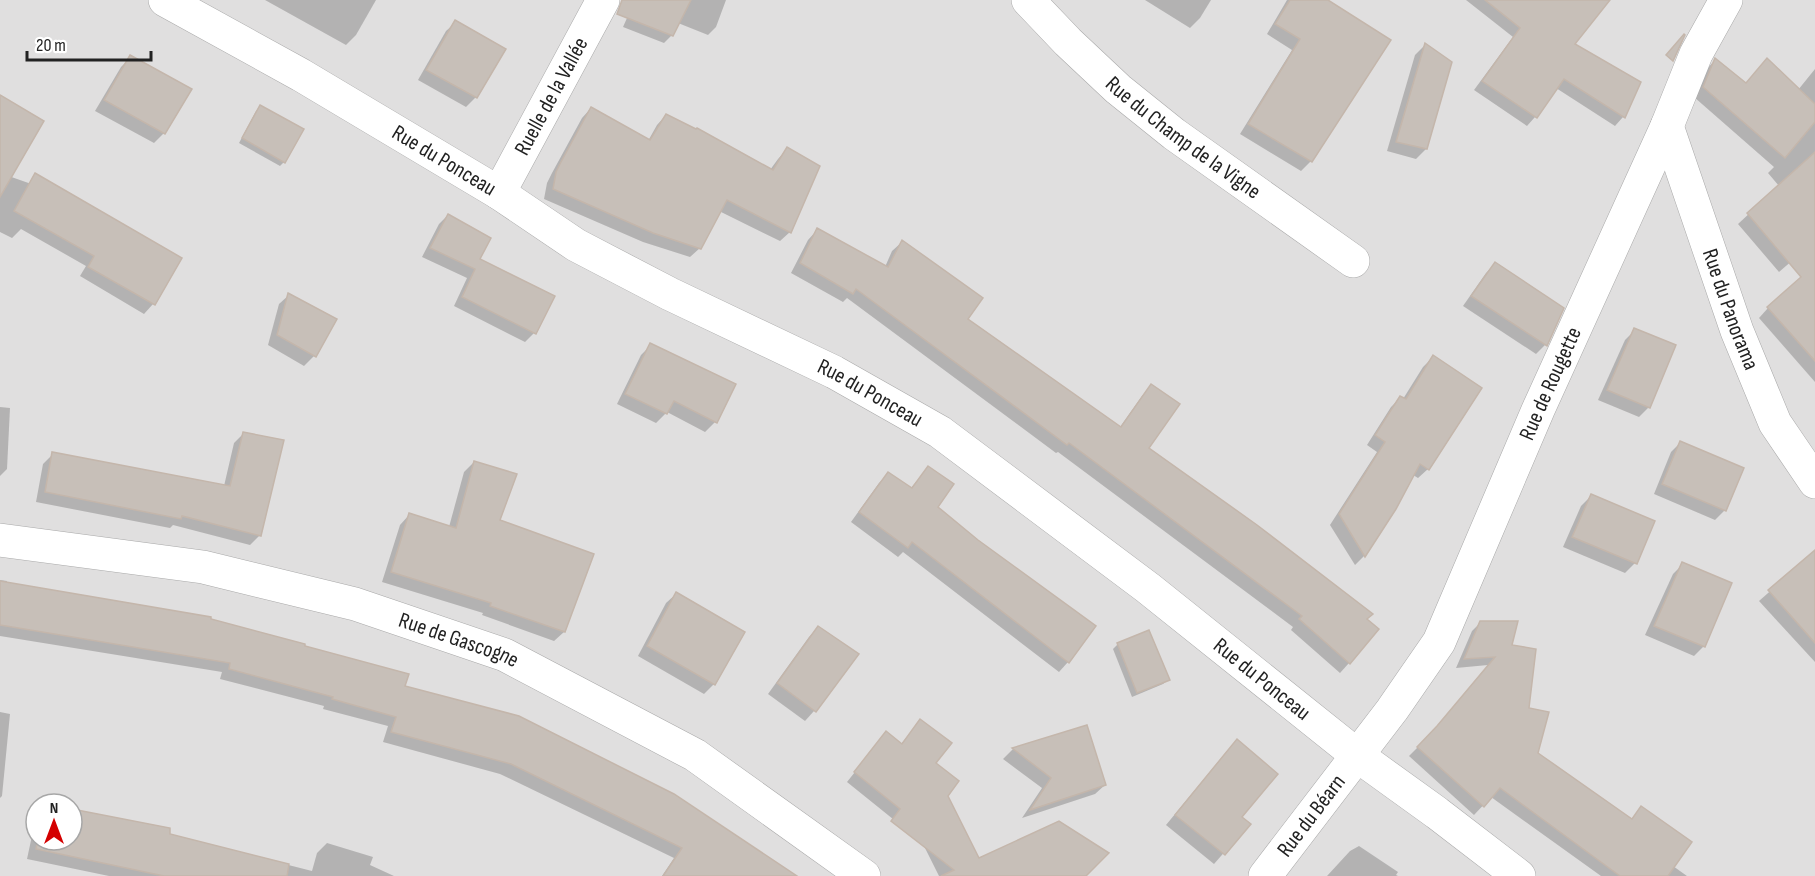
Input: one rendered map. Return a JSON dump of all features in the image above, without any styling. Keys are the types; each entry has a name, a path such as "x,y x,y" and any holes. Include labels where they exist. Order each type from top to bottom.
{"street":[{"name":"Rue du Ponceau","path":"165,0 301,75 499,193 576,245 670,294 834,372 940,432 1148,588 1358,756 1519,876"},
{"name":"Ruelle de la Vallée","path":"499,193 603,0"},
{"name":"Rue du Champ de la Vigne","path":"1028,0 1068,42 1155,119 1353,261"},
{"name":"Rue de Rougette","path":"1358,756 1439,642 1538,410 1667,126 1696,54 1726,0"},
{"name":"Rue du Panorama","path":"1667,126 1737,331 1775,423 1815,482"},
{"name":"Rue de Gascogne","path":"0,540 203,567 355,604 505,655 695,755 864,876"},
{"name":"Rue du Béarn","path":"1265,876 1358,756"}],"shaded area":[{"path":"0,0 1815,0 1815,876 0,876"}],"building":[{"path":"622,0 691,0 673,36 617,14"},
{"path":"1290,0 1328,0 1391,40 1312,162 1248,124 1300,39 1275,24"},
{"path":"1485,0 1610,0 1575,44 1641,82 1625,118 1564,79 1537,118 1482,81 1520,28"},
{"path":"455,20 506,49 477,98 426,70"},
{"path":"1685,35 1673,61 1666,55"},
{"path":"1425,43 1452,62 1427,149 1396,142"},
{"path":"130,55 192,89 165,134 104,100"},
{"path":"1715,58 1746,83 1767,58 1815,104 1815,122 1785,158 1703,87"},
{"path":"0,95 44,121 0,197"},
{"path":"260,105 304,129 285,163 242,138"},
{"path":"591,107 650,140 666,114 697,128 773,170 787,147 820,166 791,233 727,200 701,249 653,233 553,189 556,172"},
{"path":"1815,152 1815,361 1767,307 1801,277 1747,213"},
{"path":"35,173 182,258 155,305 88,267 94,256 14,211"},
{"path":"448,214 491,238 480,259 555,296 536,334 462,297 475,269 430,248"},
{"path":"817,228 888,267 902,240 983,298 968,319 1121,427 1151,384 1180,404 1149,448 1257,525 1373,614 1367,619 1379,629 1350,664 1299,619 1302,616 1069,443 1067,445 856,289 853,294 800,263"},
{"path":"1495,262 1564,308 1547,346 1471,296"},
{"path":"288,293 337,319 316,357 277,335"},
{"path":"1634,328 1676,345 1650,408 1607,390"},
{"path":"650,343 736,384 717,423 674,401 667,414 625,394"},
{"path":"1433,355 1482,388 1429,470 1420,464 1396,509 1365,557 1339,514 1385,442 1375,435 1400,396 1406,399"},
{"path":"243,432 284,440 261,536 182,516 181,519 45,492 52,452 230,486"},
{"path":"1680,441 1744,468 1726,511 1662,484"},
{"path":"474,461 517,474 500,520 594,554 565,632 490,606 491,603 391,572 409,513 456,528"},
{"path":"928,466 954,484 938,507 978,540 1096,626 1069,663 912,542 908,548 859,512 888,472 912,488"},
{"path":"1591,494 1655,521 1637,564 1572,537"},
{"path":"1815,550 1815,643 1768,590"},
{"path":"1682,562 1732,583 1705,647 1654,626"},
{"path":"0,581 211,617 211,619 409,674 405,686 519,716 674,794 797,876 663,876 682,848 511,764 391,732 396,717 332,699 333,697 229,669 230,663 0,625"},
{"path":"676,592 745,632 715,685 647,646"},
{"path":"1480,621 1518,621 1512,645 1536,649 1529,708 1549,712 1538,753 1632,819 1641,806 1692,842 1668,876 1620,876 1500,788 1484,807 1417,747 1495,657 1464,659"},
{"path":"818,626 859,654 816,712 777,683"},
{"path":"1149,630 1170,680 1137,693 1117,643"},
{"path":"920,719 952,743 936,763 959,781 948,796 979,858 1059,821 1109,853 1086,876 941,876 954,870 891,821 900,809 854,772 886,731 902,744"},
{"path":"1087,725 1106,785 1030,810 1051,778 1012,748"},
{"path":"1237,739 1278,774 1242,817 1251,824 1225,855 1175,815"},
{"path":"84,811 170,828 170,834 289,864 287,876 164,876 50,852 84,852"}]}
